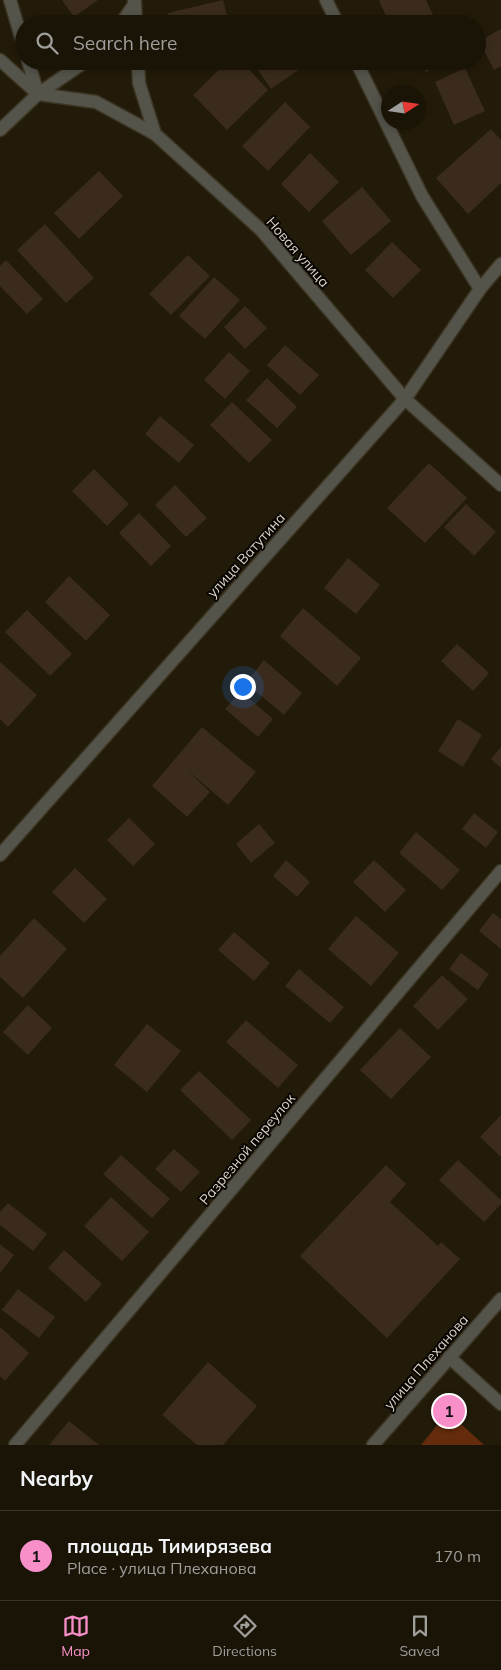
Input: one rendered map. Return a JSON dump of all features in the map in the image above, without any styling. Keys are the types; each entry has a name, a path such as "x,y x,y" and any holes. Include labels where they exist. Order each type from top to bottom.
{"street":[{"path":"10,0 15,17"},
{"path":"326,0 334,15"},
{"path":"126,15 134,2"},
{"path":"134,2 135,15"},
{"path":"0,60 38,94"},
{"path":"31,70 38,94"},
{"path":"0,130 38,94 73,70"},
{"path":"139,70 140,83 155,134"},
{"path":"360,70 422,196 480,290"},
{"name":"Новая улица","path":"38,94 96,102 155,134 261,230 405,399 501,485"},
{"name":"улица Ватутина","path":"0,855 405,399 480,290 501,264"},
{"name":"Разрезной переулок","path":"15,1445 501,872"},
{"name":"улица Плеханова","path":"373,1445 501,1299"},
{"path":"449,1357 501,1404"}],"shaded area":[{"path":"448,1412 484,1445 421,1445"}],"building":[{"path":"62,0 98,0 77,15 73,15"},
{"path":"223,0 227,15 169,15 168,13"},
{"path":"426,0 433,15 386,15 379,1"},
{"path":"501,29 501,66 494,70 486,55 486,37"},
{"path":"219,70 249,70 268,90 227,130 193,95"},
{"path":"258,70 298,70 271,89"},
{"path":"461,70 466,70 485,111 454,125 435,82"},
{"path":"285,102 310,127 268,171 242,146"},
{"path":"491,129 501,140 501,183 468,214 436,178"},
{"path":"310,153 339,182 309,212 281,184"},
{"path":"99,171 123,196 79,239 54,213"},
{"path":"362,187 391,221 351,255 322,221"},
{"path":"45,224 94,278 66,303 17,250"},
{"path":"392,242 421,270 393,298 365,270"},
{"path":"188,255 210,276 171,315 149,294"},
{"path":"6,260 43,299 27,314 0,286 0,266"},
{"path":"214,277 240,300 205,339 179,316"},
{"path":"245,306 267,328 245,349 224,327"},
{"path":"285,345 319,375 300,395 267,365"},
{"path":"229,352 250,371 225,399 204,380"},
{"path":"267,378 297,407 277,428 246,400"},
{"path":"232,402 272,440 249,463 210,425"},
{"path":"160,416 194,445 179,463 145,434"},
{"path":"429,463 467,498 425,543 387,508"},
{"path":"94,469 129,504 107,526 72,491"},
{"path":"175,485 207,518 186,537 155,505"},
{"path":"466,504 496,532 474,556 444,527"},
{"path":"139,513 171,546 151,566 119,533"},
{"path":"348,558 380,585 356,614 324,588"},
{"path":"69,576 110,615 86,641 45,602"},
{"path":"303,608 361,658 337,686 280,636"},
{"path":"27,610 72,654 50,676 5,632"},
{"path":"457,644 489,673 473,691 441,661"},
{"path":"264,660 302,693 284,715 246,683"},
{"path":"0,662 37,695 8,727 0,719"},
{"path":"241,691 273,719 258,737 225,709"},
{"path":"458,719 482,735 463,767 438,751"},
{"path":"202,727 256,772 228,805 187,770 210,792 187,817 152,786"},
{"path":"501,747 501,768 491,759"},
{"path":"474,813 498,832 486,848 462,829"},
{"path":"129,818 155,844 133,866 107,840"},
{"path":"259,824 275,843 251,863 236,844"},
{"path":"416,832 460,870 442,890 399,853"},
{"path":"286,860 310,882 297,897 273,876"},
{"path":"374,860 406,890 385,912 353,882"},
{"path":"75,868 107,899 84,923 52,892"},
{"path":"493,913 501,919 501,949 479,931"},
{"path":"356,916 399,953 371,986 328,949"},
{"path":"34,918 67,949 23,998 0,977 0,956"},
{"path":"234,932 270,963 254,981 218,950"},
{"path":"461,953 489,974 478,990 449,969"},
{"path":"299,969 344,1007 330,1023 285,986"},
{"path":"442,975 468,999 438,1030 413,1006"},
{"path":"28,1005 52,1028 28,1055 3,1032"},
{"path":"246,1020 298,1065 278,1088 226,1042"},
{"path":"147,1024 181,1051 147,1092 114,1065"},
{"path":"400,1028 431,1057 391,1099 360,1070"},
{"path":"199,1071 251,1120 232,1140 180,1090"},
{"path":"501,1115 501,1157 480,1137"},
{"path":"174,1149 200,1172 181,1192 155,1169"},
{"path":"121,1155 170,1199 152,1218 103,1174"},
{"path":"458,1160 501,1200 501,1204 484,1222 439,1180"},
{"path":"386,1165 406,1184 390,1202 438,1246 441,1242 460,1259 387,1338 300,1256"},
{"path":"111,1197 149,1232 122,1261 84,1226"},
{"path":"8,1203 47,1234 33,1251 0,1225 0,1212"},
{"path":"0,1244 14,1255 0,1273"},
{"path":"64,1250 102,1284 86,1302 48,1268"},
{"path":"18,1289 55,1317 39,1338 2,1310"},
{"path":"0,1327 29,1353 5,1381 0,1376"},
{"path":"208,1362 257,1406 223,1445 197,1445 162,1415"},
{"path":"69,1421 99,1445 49,1445"}],"place":[{"name":"площадь Тимирязева","path":"449,1411"}]}
